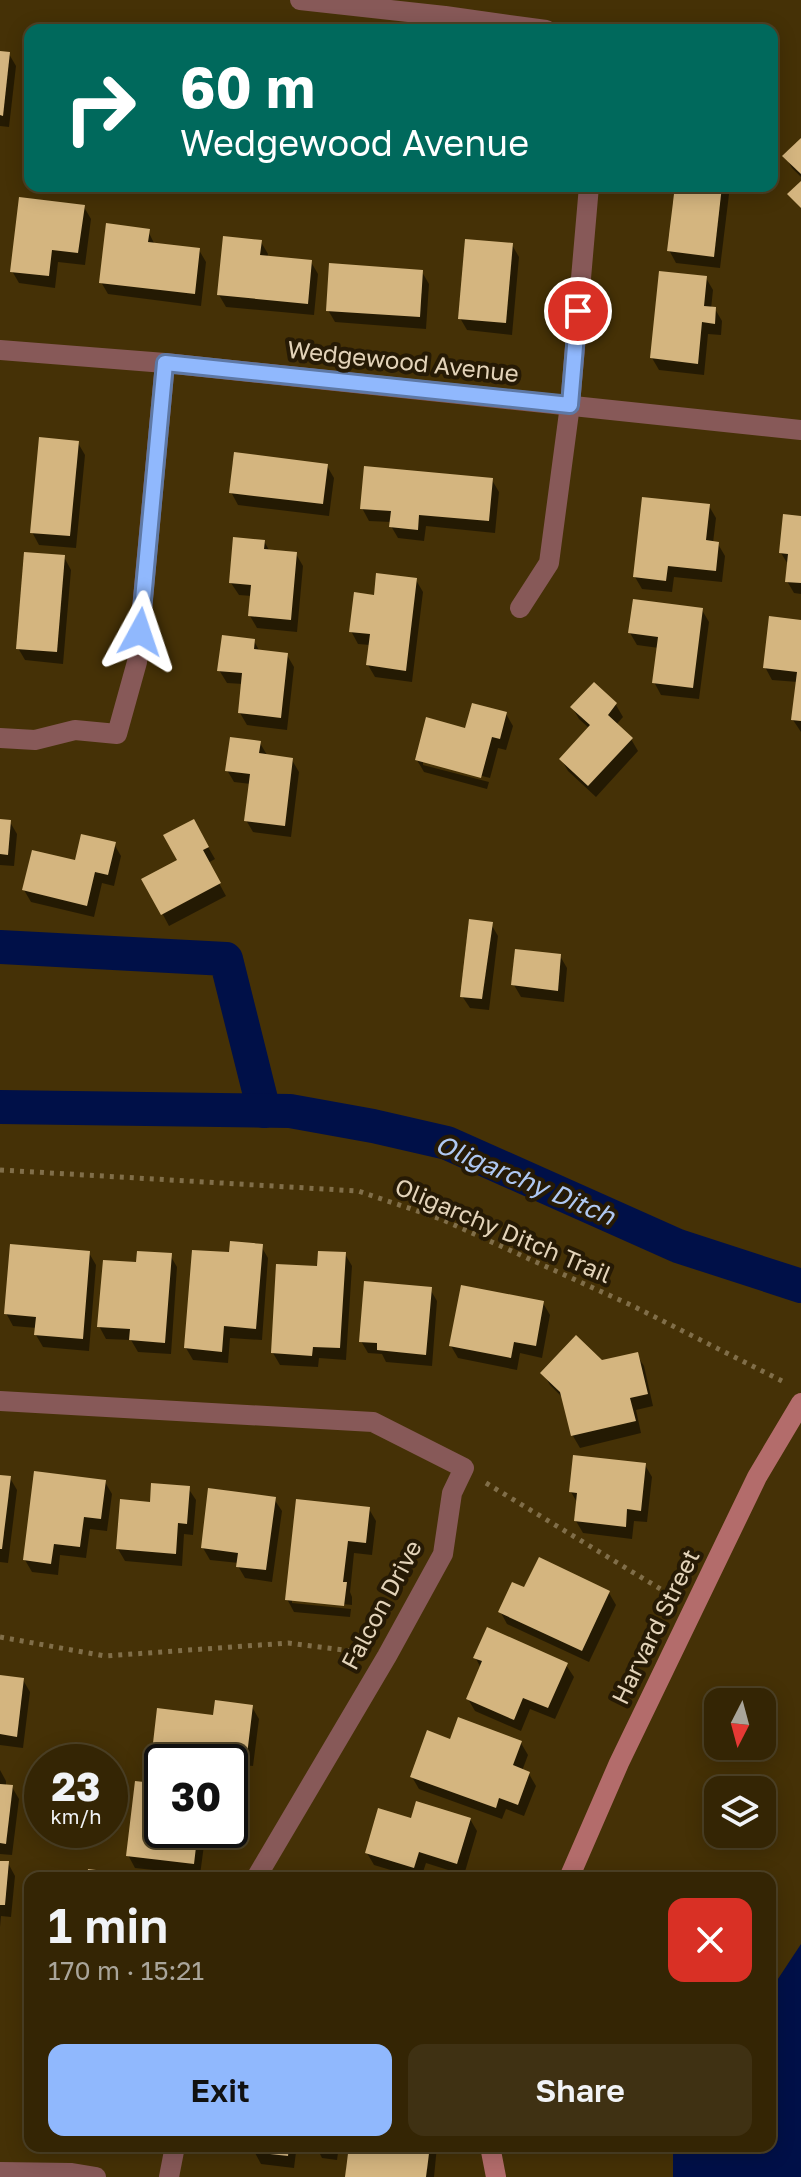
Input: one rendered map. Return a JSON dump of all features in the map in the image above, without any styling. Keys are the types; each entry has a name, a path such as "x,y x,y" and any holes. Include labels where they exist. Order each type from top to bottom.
{"street":[{"path":"300,0 503,24"},
{"path":"520,608 549,563 570,405 588,192"},
{"name":"Wedgewood Avenue","path":"0,350 165,363 801,430"},
{"path":"0,738 35,740 75,730 117,734 137,662 165,363"},
{"path":"0,1401 373,1422 464,1468"},
{"name":"Harvard Street","path":"572,1872 619,1763 757,1477 798,1415"},
{"name":"Falcon Drive","path":"260,1872 387,1656 443,1554 452,1493 464,1468"},
{"path":"169,2177 174,2152"},
{"path":"491,2152 496,2177"},
{"path":"0,2172 72,2173 96,2177"}],"path":[{"name":"Oligarchy Ditch Trail","path":"0,1170 358,1191 441,1219 633,1306 782,1381"},
{"path":"464,1468 693,1609"},
{"path":"0,1637 105,1656 288,1643 387,1656"}],"shaded area":[{"path":"801,1944 801,2177 673,2177 673,2152 776,2152 776,1982"}],"building":[{"path":"0,51 10,52 3,116 0,115"},
{"path":"801,138 801,174 782,156"},
{"path":"801,181 801,208 787,194"},
{"path":"674,192 721,192 714,257 667,251"},
{"path":"19,197 85,205 78,253 52,250 49,276 10,272"},
{"path":"106,223 150,229 148,242 200,248 195,294 99,283"},
{"path":"223,236 262,240 260,255 312,260 308,304 217,295"},
{"path":"465,239 513,243 506,323 458,319"},
{"path":"329,263 423,270 420,317 326,311"},
{"path":"659,271 707,276 704,306 716,307 715,324 702,322 698,364 650,358"},
{"path":"39,437 79,441 70,536 30,533"},
{"path":"234,452 328,464 323,504 229,493"},
{"path":"364,466 493,478 489,521 419,515 418,530 389,527 391,511 360,509"},
{"path":"642,497 710,504 706,540 719,542 716,571 668,566 666,581 633,577"},
{"path":"783,514 801,516 801,583 785,582 788,554 779,553"},
{"path":"233,537 265,540 264,549 297,552 291,620 248,616 251,585 229,583"},
{"path":"24,552 65,555 57,652 16,649"},
{"path":"376,573 417,578 406,671 366,665 370,634 349,632 354,592 374,595"},
{"path":"633,599 703,608 693,688 652,683 658,637 628,633"},
{"path":"769,616 801,620 801,721 791,720 797,672 763,668"},
{"path":"222,635 255,639 254,649 288,653 281,718 238,713 242,673 217,671"},
{"path":"594,682 617,703 608,715 633,738 588,786 559,759 590,725 570,707"},
{"path":"472,703 507,712 500,739 492,737 481,778 415,760 426,717 465,728"},
{"path":"230,737 261,741 259,753 293,758 285,826 244,821 250,774 225,771"},
{"path":"0,819 11,820 8,855 0,854"},
{"path":"194,819 209,847 203,850 221,883 161,915 141,879 177,860 163,835"},
{"path":"81,834 116,842 108,875 95,872 87,906 22,890 32,850 75,860"},
{"path":"469,919 493,922 482,999 460,997"},
{"path":"515,949 561,954 558,991 511,985"},
{"path":"230,1241 263,1244 256,1329 224,1326 222,1352 184,1348 192,1250 229,1252"},
{"path":"10,1244 90,1251 83,1339 34,1335 36,1317 4,1314"},
{"path":"137,1251 172,1253 165,1343 129,1340 130,1329 97,1327 103,1260 136,1262"},
{"path":"318,1251 346,1252 340,1348 313,1347 312,1356 271,1353 276,1264 317,1266"},
{"path":"364,1281 432,1287 426,1355 377,1350 377,1343 359,1342"},
{"path":"461,1285 544,1301 536,1346 514,1342 511,1358 449,1346"},
{"path":"576,1335 602,1360 638,1352 648,1394 630,1398 636,1421 571,1436 560,1392 540,1373"},
{"path":"573,1455 646,1463 641,1511 627,1509 626,1527 574,1521 577,1493 569,1492"},
{"path":"34,1471 106,1480 101,1519 84,1517 80,1547 54,1544 51,1564 23,1560"},
{"path":"0,1475 11,1476 2,1549 0,1549"},
{"path":"151,1483 190,1486 187,1524 178,1523 176,1554 116,1549 120,1499 150,1502"},
{"path":"208,1488 276,1497 266,1570 236,1567 238,1553 201,1548"},
{"path":"296,1499 370,1507 366,1543 348,1541 343,1582 347,1582 344,1606 285,1600"},
{"path":"539,1557 610,1591 582,1651 498,1612 512,1582 524,1587"},
{"path":"487,1627 568,1663 548,1708 523,1698 514,1720 466,1699 482,1661 473,1658"},
{"path":"0,1675 24,1678 17,1737 0,1734"},
{"path":"215,1700 253,1705 248,1747 248,1744 153,1743 157,1708 213,1715"},
{"path":"458,1717 522,1741 513,1765 530,1772 518,1805 499,1798 496,1808 410,1777 427,1730 450,1739"},
{"path":"135,1781 144,1782 144,1848 196,1848 194,1864 126,1856"},
{"path":"0,1784 13,1785 6,1844 0,1843"},
{"path":"416,1801 471,1818 457,1864 419,1852 414,1868 365,1853 378,1808 411,1818"},
{"path":"0,1861 9,1861 5,1905 0,1905"},
{"path":"252,2152 288,2152 288,2156"},
{"path":"348,2152 429,2152 426,2177 345,2177"}],"waterway":[{"path":"0,947 226,959 264,1111"},
{"name":"Oligarchy Ditch","path":"0,1107 290,1111 373,1126 447,1143 678,1246 801,1286"}],"route":[{"path":"140,632 165,363 570,405 578,311"}]}
